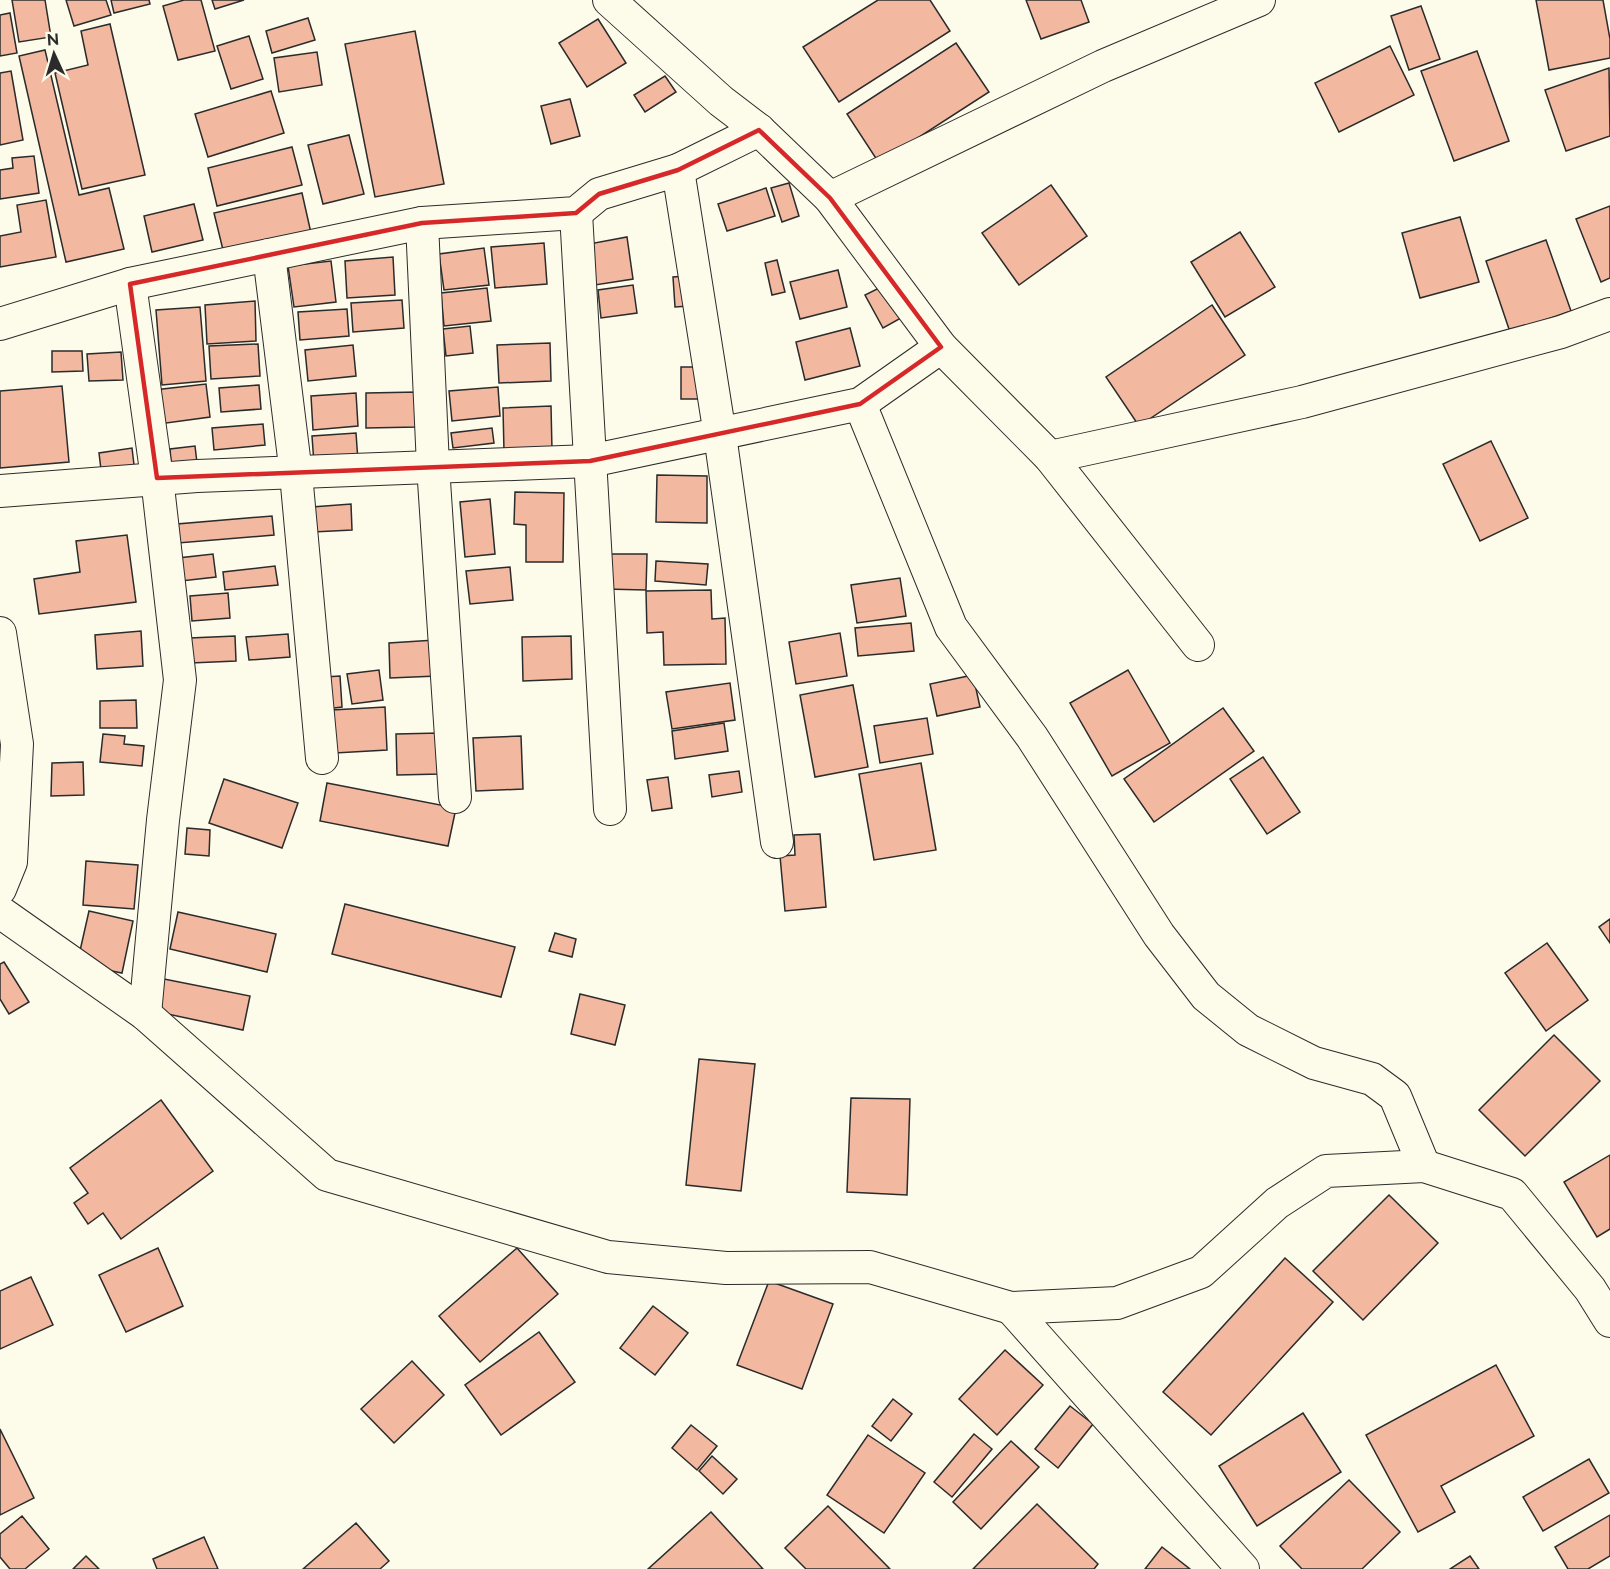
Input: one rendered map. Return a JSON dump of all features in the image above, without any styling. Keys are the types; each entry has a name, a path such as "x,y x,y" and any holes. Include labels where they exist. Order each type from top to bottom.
{"street":[{"path":"609,0 721,101 759,130 830,198 941,347 1050,457 1198,645"},
{"path":"830,198 1103,66 1259,0"},
{"path":"0,324 130,284 422,223 576,213 599,194 678,170 759,130"},
{"path":"678,170 720,435 777,843"},
{"path":"576,213 610,809"},
{"path":"422,223 433,466 455,797"},
{"path":"269,255 296,474 322,758"},
{"path":"130,284 157,478 180,680 163,820 145,1014"},
{"path":"1050,457 1302,402 1561,332 1610,314"},
{"path":"0,491 157,478 590,461 860,404 941,347"},
{"path":"860,404 951,627 1032,736 1159,935 1206,996 1248,1030 1314,1063 1372,1079 1395,1096 1424,1166"},
{"path":"0,633 17,744 11,862 0,889"},
{"path":"0,912 145,1014 327,1175 608,1257 726,1268 870,1267 1011,1308 1117,1303 1201,1272 1277,1203 1326,1171 1424,1166 1512,1194 1590,1289 1610,1321"},
{"path":"1011,1308 1243,1569"}],"highlighted area":[{"path":"759,130 830,198 941,347 860,404 590,461 157,478 130,284 422,223 576,213 599,194 678,170"}],"building":[{"path":"12,0 45,0 51,37 19,42"},
{"path":"66,0 106,0 111,15 74,26"},
{"path":"111,0 149,0 150,4 114,13"},
{"path":"184,0 201,0 215,51 178,60 163,6"},
{"path":"212,0 244,0 215,9"},
{"path":"878,0 930,0 950,31 839,102 803,47"},
{"path":"1026,0 1081,0 1089,22 1041,39"},
{"path":"1536,0 1603,0 1610,39 1610,58 1549,70"},
{"path":"1421,6 1440,59 1409,70 1391,16"},
{"path":"10,13 17,53 0,56 0,15"},
{"path":"308,18 315,40 272,53 266,31"},
{"path":"598,19 626,63 587,87 559,43"},
{"path":"110,24 145,175 82,189 55,73 88,65 81,31"},
{"path":"415,31 444,184 375,197 345,44"},
{"path":"249,36 263,79 231,89 217,46"},
{"path":"956,43 989,92 879,163 847,114"},
{"path":"1390,46 1414,95 1339,132 1315,83"},
{"path":"45,50 79,195 109,188 124,249 66,262 19,56"},
{"path":"1477,51 1509,141 1454,161 1421,71"},
{"path":"317,52 322,85 279,92 274,58"},
{"path":"1609,68 1610,136 1566,151 1545,90"},
{"path":"11,71 23,140 0,145 0,73"},
{"path":"665,76 676,92 645,112 634,95"},
{"path":"271,91 284,133 208,157 195,114"},
{"path":"570,99 580,136 551,144 541,106"},
{"path":"349,135 364,194 323,204 308,145"},
{"path":"292,147 302,185 217,206 208,168"},
{"path":"34,156 39,193 0,199 0,170 13,168 12,158"},
{"path":"789,183 799,216 782,222 771,188"},
{"path":"1051,185 1087,236 1019,285 982,233"},
{"path":"766,188 775,216 727,231 718,204"},
{"path":"302,193 311,233 224,254 214,213"},
{"path":"46,200 56,257 0,267 0,236 21,232 17,205"},
{"path":"194,204 203,240 152,252 144,216"},
{"path":"1610,206 1610,278 1601,282 1576,219"},
{"path":"1460,217 1479,282 1420,298 1402,233"},
{"path":"1240,232 1275,287 1225,317 1191,262"},
{"path":"627,237 633,279 595,285 589,244"},
{"path":"1546,240 1571,311 1510,332 1486,261"},
{"path":"544,243 547,284 495,288 491,247"},
{"path":"484,248 489,285 444,290 439,254"},
{"path":"393,257 395,295 347,298 345,261"},
{"path":"777,260 785,292 772,295 765,263"},
{"path":"331,261 336,302 294,307 288,266"},
{"path":"838,270 847,307 800,319 790,282"},
{"path":"701,275 703,305 675,307 673,277"},
{"path":"633,285 637,313 601,318 598,290"},
{"path":"883,286 901,318 883,328 865,295"},
{"path":"487,288 491,321 444,326 441,293"},
{"path":"402,300 404,328 353,332 351,303"},
{"path":"255,301 256,341 207,344 205,305"},
{"path":"1212,305 1245,355 1139,426 1106,377"},
{"path":"200,307 206,381 162,385 156,310"},
{"path":"347,309 349,336 300,340 298,312"},
{"path":"470,326 473,353 446,356 443,329"},
{"path":"850,328 860,366 805,380 796,342"},
{"path":"550,343 551,381 499,383 497,345"},
{"path":"258,344 260,376 211,379 209,346"},
{"path":"353,345 356,376 308,381 305,350"},
{"path":"52,351 82,351 83,371 52,372"},
{"path":"121,352 123,380 89,381 87,354"},
{"path":"681,367 703,367 704,399 681,399"},
{"path":"206,384 210,417 159,424 154,390"},
{"path":"259,385 261,409 221,412 219,388"},
{"path":"62,386 69,462 0,468 0,391"},
{"path":"498,387 500,416 452,421 449,391"},
{"path":"418,392 418,427 366,428 366,393"},
{"path":"356,393 358,426 313,430 311,396"},
{"path":"551,406 552,450 504,452 503,408"},
{"path":"263,424 265,445 214,450 212,428"},
{"path":"492,428 494,443 453,448 451,433"},
{"path":"356,433 358,461 314,464 312,436"},
{"path":"1491,441 1528,518 1480,541 1443,464"},
{"path":"195,446 198,471 172,473 170,449"},
{"path":"132,448 135,473 102,478 99,453"},
{"path":"657,475 707,476 707,523 656,522"},
{"path":"515,492 564,493 563,562 526,562 526,525 514,524"},
{"path":"490,499 495,554 465,557 460,502"},
{"path":"351,504 352,530 313,532 312,507"},
{"path":"272,516 274,535 178,543 177,524"},
{"path":"127,535 136,602 39,614 34,579 80,572 76,541"},
{"path":"213,554 216,577 181,581 178,558"},
{"path":"604,554 647,554 646,590 604,589"},
{"path":"656,561 708,564 706,585 655,581"},
{"path":"275,566 278,585 225,590 223,572"},
{"path":"510,567 513,600 470,604 466,571"},
{"path":"900,578 906,616 857,623 851,585"},
{"path":"711,590 712,619 725,618 726,664 664,665 663,632 647,633 646,591"},
{"path":"228,593 230,618 192,621 190,596"},
{"path":"911,623 914,651 858,656 855,628"},
{"path":"141,631 143,666 97,669 95,635"},
{"path":"840,633 847,676 796,684 789,642"},
{"path":"288,634 290,657 249,660 246,637"},
{"path":"235,636 236,661 191,663 190,638"},
{"path":"571,636 572,679 523,681 522,637"},
{"path":"435,640 437,676 390,678 389,643"},
{"path":"379,670 383,700 352,704 347,674"},
{"path":"1128,670 1170,743 1112,776 1070,703"},
{"path":"973,675 980,707 937,716 930,684"},
{"path":"340,676 342,707 326,709 324,677"},
{"path":"730,683 735,720 672,729 666,692"},
{"path":"853,685 868,767 815,777 800,695"},
{"path":"136,700 137,728 100,728 100,701"},
{"path":"385,707 387,750 335,753 332,710"},
{"path":"1223,708 1254,751 1154,822 1124,779"},
{"path":"927,718 933,754 880,763 874,726"},
{"path":"724,723 728,751 675,759 672,731"},
{"path":"440,733 441,774 397,775 396,734"},
{"path":"103,734 125,736 124,744 144,746 142,766 100,762"},
{"path":"521,736 523,789 476,791 473,738"},
{"path":"1263,757 1300,812 1267,834 1230,779"},
{"path":"83,762 84,795 51,796 52,763"},
{"path":"921,763 936,850 874,860 859,774"},
{"path":"739,771 742,792 712,797 709,775"},
{"path":"668,777 672,808 652,811 647,780"},
{"path":"224,779 298,803 282,848 209,823"},
{"path":"327,783 456,808 448,846 320,821"},
{"path":"187,828 210,830 209,856 185,854"},
{"path":"820,834 826,907 785,911 780,856 795,855 794,835"},
{"path":"86,861 138,865 134,909 83,905"},
{"path":"345,904 515,947 501,997 332,954"},
{"path":"89,911 133,921 122,973 77,964"},
{"path":"178,912 276,934 267,972 170,949"},
{"path":"1610,919 1610,943 1599,927"},
{"path":"555,933 576,939 572,957 549,951"},
{"path":"1547,943 1588,1000 1546,1031 1505,973"},
{"path":"4,962 29,1002 9,1014 0,999 0,964"},
{"path":"164,979 250,996 243,1030 158,1012"},
{"path":"580,994 625,1005 615,1045 571,1034"},
{"path":"1554,1035 1600,1081 1525,1156 1479,1110"},
{"path":"699,1059 755,1064 741,1191 686,1185"},
{"path":"851,1098 910,1099 907,1195 847,1192"},
{"path":"161,1100 213,1171 121,1239 103,1213 88,1224 74,1203 88,1193 70,1168"},
{"path":"1610,1155 1610,1229 1597,1237 1564,1182"},
{"path":"1389,1195 1438,1243 1363,1320 1313,1271"},
{"path":"158,1248 183,1306 126,1332 99,1275"},
{"path":"517,1248 558,1294 480,1362 439,1316"},
{"path":"1285,1258 1333,1302 1211,1435 1163,1392"},
{"path":"31,1277 53,1325 0,1349 0,1291"},
{"path":"769,1281 833,1304 802,1389 737,1365"},
{"path":"653,1306 688,1333 655,1375 620,1348"},
{"path":"539,1332 575,1382 501,1435 465,1385"},
{"path":"1005,1350 1043,1385 997,1435 959,1399"},
{"path":"412,1361 444,1395 394,1443 361,1409"},
{"path":"1496,1365 1534,1436 1441,1486 1455,1512 1418,1532 1366,1435"},
{"path":"893,1399 912,1414 891,1441 872,1426"},
{"path":"1070,1406 1093,1424 1058,1468 1035,1449"},
{"path":"1303,1413 1341,1472 1257,1526 1219,1466"},
{"path":"691,1425 717,1446 697,1470 672,1448"},
{"path":"0,1429 34,1498 0,1515"},
{"path":"974,1434 992,1449 952,1497 934,1482"},
{"path":"868,1435 925,1473 884,1533 827,1495"},
{"path":"1011,1441 1039,1467 981,1529 953,1502"},
{"path":"712,1456 737,1479 723,1494 699,1471"},
{"path":"1589,1459 1609,1493 1543,1531 1523,1497"},
{"path":"1349,1480 1400,1532 1362,1569 1302,1569 1280,1546"},
{"path":"1037,1504 1098,1564 1094,1569 973,1569"},
{"path":"828,1506 890,1569 806,1569 785,1548"},
{"path":"711,1512 763,1569 648,1569"},
{"path":"1610,1515 1610,1556 1588,1569 1568,1569 1555,1547"},
{"path":"22,1516 49,1549 25,1569 10,1569 0,1557 0,1534"},
{"path":"356,1523 389,1561 380,1569 303,1569"},
{"path":"204,1537 218,1569 157,1569 153,1559"},
{"path":"1162,1547 1190,1569 1145,1569"},
{"path":"86,1556 99,1569 73,1569"},
{"path":"1470,1556 1479,1569 1450,1569"}]}
